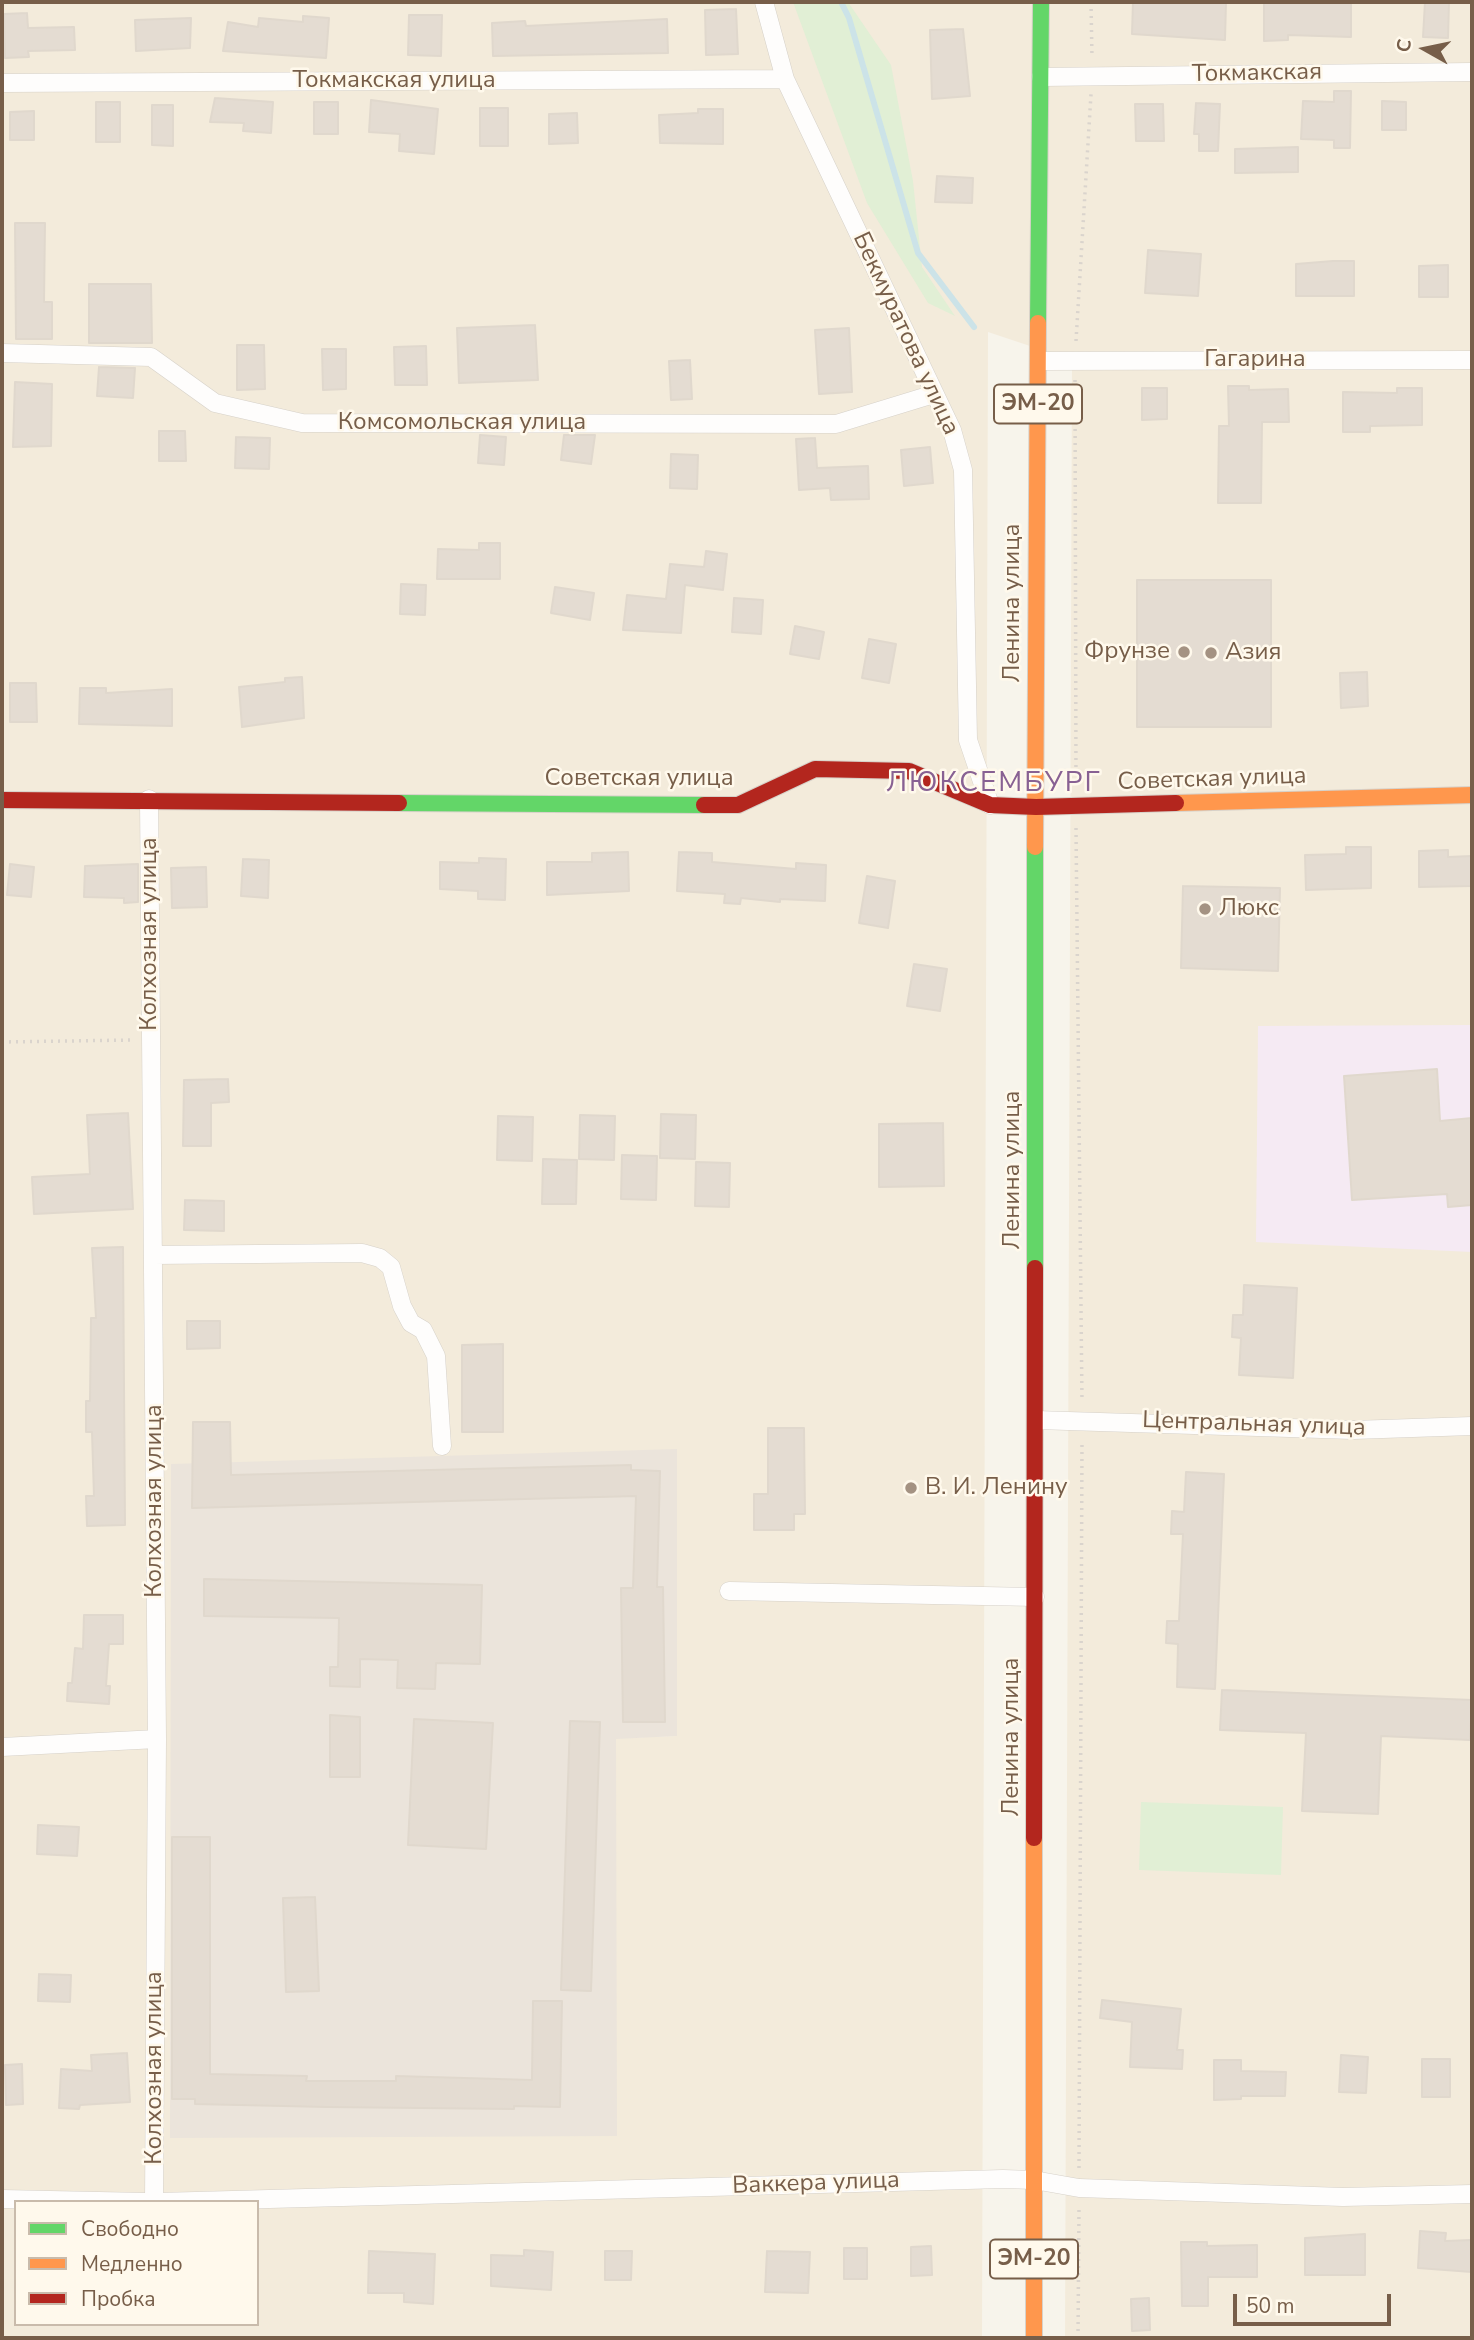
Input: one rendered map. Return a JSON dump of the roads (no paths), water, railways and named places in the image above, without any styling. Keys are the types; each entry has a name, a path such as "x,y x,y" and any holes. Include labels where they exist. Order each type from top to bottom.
{"main road":[{"name":"Ленина улица","path":"1034,2338 1036,807 1041,2"},
{"name":"Советская улица","path":"2,800 738,804 815,769 909,771 990,805 1036,807 1472,795"}],"street":[{"name":"Бекмуратова улица","path":"764,2 785,79 952,430 963,470 968,740 990,805"},
{"name":"Токмакская","path":"1041,77 1472,72"},
{"name":"Токмакская улица","path":"2,83 785,79"},
{"name":"Комсомольская улица","path":"2,353 151,357 215,403 302,423 836,424 934,394"},
{"name":"Гагарина","path":"1039,361 1472,360"},
{"name":"Колхозная улица","path":"149,800 157,1739 157,2200"},
{"path":"153,1255 362,1253 380,1258 391,1267 402,1306 411,1323 423,1330 436,1356 442,1446"},
{"name":"Центральная улица","path":"1036,1420 1353,1430 1472,1426"},
{"path":"729,1591 1035,1597"},
{"path":"2,1747 157,1739"},
{"name":"Ваккера улица","path":"237,2200 1034,2180 1079,2188 1343,2197 1472,2194"},
{"path":"2,2199 50,2200"}],"waterway":[{"path":"841,2 849,18 918,253 974,327"}],"place":[{"name":"Фрунзе","path":"1184,652"},
{"name":"Азия","path":"1211,653"},
{"name":"Люкс","path":"1205,909"},
{"name":"В. И. Ленину","path":"911,1488"}],"district":[{"name":"ЛЮКСЕМБУРГ","path":"994,784"}]}
